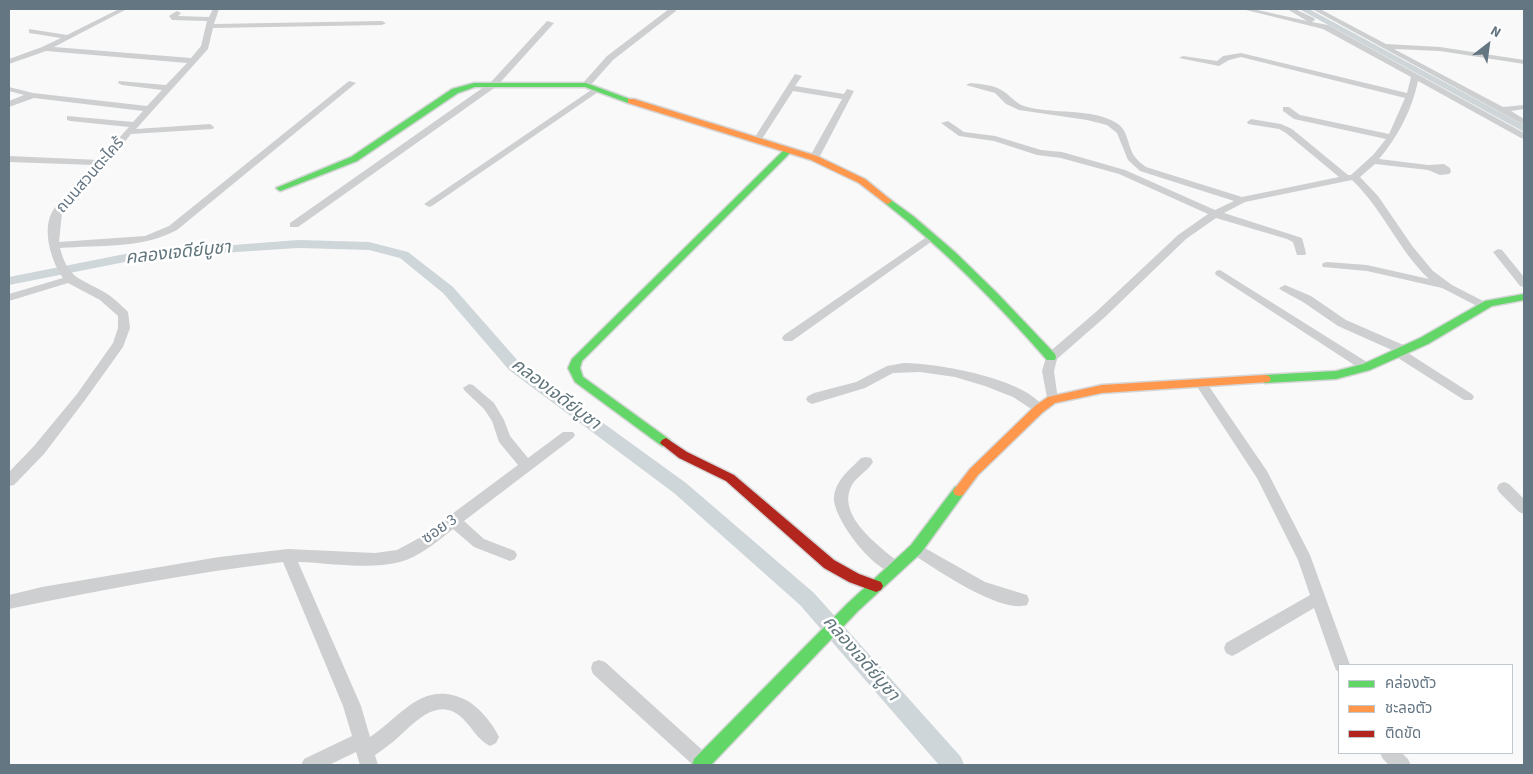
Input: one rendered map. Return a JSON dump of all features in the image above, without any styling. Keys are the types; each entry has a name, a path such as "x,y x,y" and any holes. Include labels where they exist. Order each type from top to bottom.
{"street":[{"path":"9,62 45,48 124,9"},
{"name":"ถนนสวนตะไคร้","path":"68,276 57,258 53,225 57,212 103,163 148,109 205,47 216,9"},
{"path":"586,85 610,58 672,11 672,9"},
{"path":"1245,9 1325,27"},
{"path":"1290,9 1337,32 1524,136"},
{"path":"1315,9 1524,122"},
{"path":"177,14 173,16 175,18 211,23 382,23"},
{"path":"294,225 494,84 550,23"},
{"path":"1337,32 1352,30"},
{"path":"32,31 67,37"},
{"path":"1386,46 1440,49 1524,62"},
{"path":"45,48 193,61"},
{"path":"1183,58 1219,64 1226,58 1242,55 1411,97"},
{"path":"758,140 798,76"},
{"path":"1052,400 1048,371 1051,357 1101,314 1182,238 1215,214 1242,200 1350,178 1372,161 1390,137 1411,97 1415,76"},
{"path":"122,83 168,88"},
{"path":"56,245 146,239 167,232 196,211 352,83"},
{"path":"280,188 299,179 335,169 354,159 463,88 494,84 586,85 814,158 862,181 931,237 1015,316 1051,357"},
{"path":"970,85 1002,92 1007,96 1009,102 1022,108 1109,121 1121,132 1130,158 1143,169 1242,200"},
{"path":"790,88 849,94 814,158"},
{"path":"9,89 33,95 148,109"},
{"path":"429,204 597,90"},
{"path":"9,104 33,95"},
{"path":"1503,110 1524,107"},
{"path":"1286,109 1297,117 1390,137"},
{"path":"70,118 132,129 210,126"},
{"path":"1341,118 1366,127 1372,133"},
{"path":"410,122 431,129"},
{"path":"1250,122 1281,127 1289,131 1350,178 1367,187 1417,260 1434,277 1485,305"},
{"path":"946,123 962,134 995,139 1040,153 1062,155 1122,172 1215,214 1298,240 1301,253"},
{"path":"789,150 616,318 577,359 574,368 579,379 683,455 730,478 829,564 854,578 876,586"},
{"path":"9,158 103,163"},
{"path":"1372,161 1431,168"},
{"path":"788,338 931,237"},
{"path":"1498,252 1524,284"},
{"path":"1327,265 1367,268 1448,286"},
{"path":"1220,273 1366,367"},
{"path":"9,298 68,276 116,305 124,314 124,328 119,344 81,397 39,450 9,481"},
{"path":"1285,288 1307,299 1342,324 1401,352 1468,397"},
{"path":"599,668 702,764 853,608 916,549 974,472 1039,408 1052,400 1102,389 1327,375 1366,367 1424,341 1485,305 1524,297"},
{"path":"812,398 830,391 867,382 888,370 925,368 964,375 998,385 1018,394 1039,408"},
{"path":"1200,382 1262,475 1304,560 1342,664"},
{"path":"469,388 488,406 498,420 504,438 527,466"},
{"name":"ซอย 3","path":"9,602 42,594 219,563 288,555 375,559 399,556 426,541 454,521 568,435"},
{"path":"866,462 845,483 842,493 842,506 853,530 861,541 895,568"},
{"path":"1504,488 1524,508"},
{"path":"454,521 479,543 510,554"},
{"path":"916,549 976,586 1002,597 1022,600"},
{"path":"288,555 352,706 365,752"},
{"path":"1232,648 1318,598"},
{"path":"310,765 365,752 422,706 436,701 448,701 464,709 490,737"},
{"path":"1390,754 1402,765"}],"waterway":[{"path":"1303,9 1524,129"},
{"name":"คลองเจดีย์บูชา","path":"9,281 130,257 206,250 298,244 369,246 404,255 448,290 514,366 680,488 807,599 953,765"}],"traffic: fast":[{"path":"280,188 354,159 455,91 474,85 586,85 631,101"},
{"path":"666,443 579,379 574,368 577,359 789,150"},
{"path":"888,201 932,236 974,275 1051,357"},
{"path":"1265,379 1336,375 1366,367 1424,341 1489,303 1524,297"},
{"path":"700,765 853,607 916,549 959,491"}],"traffic: slow":[{"path":"631,101 814,158 862,181 888,201"},
{"path":"959,491 974,472 1039,409 1052,400 1102,389 1265,379"}],"traffic: jam":[{"path":"666,443 683,455 730,478 829,564 854,578 876,586"}]}
